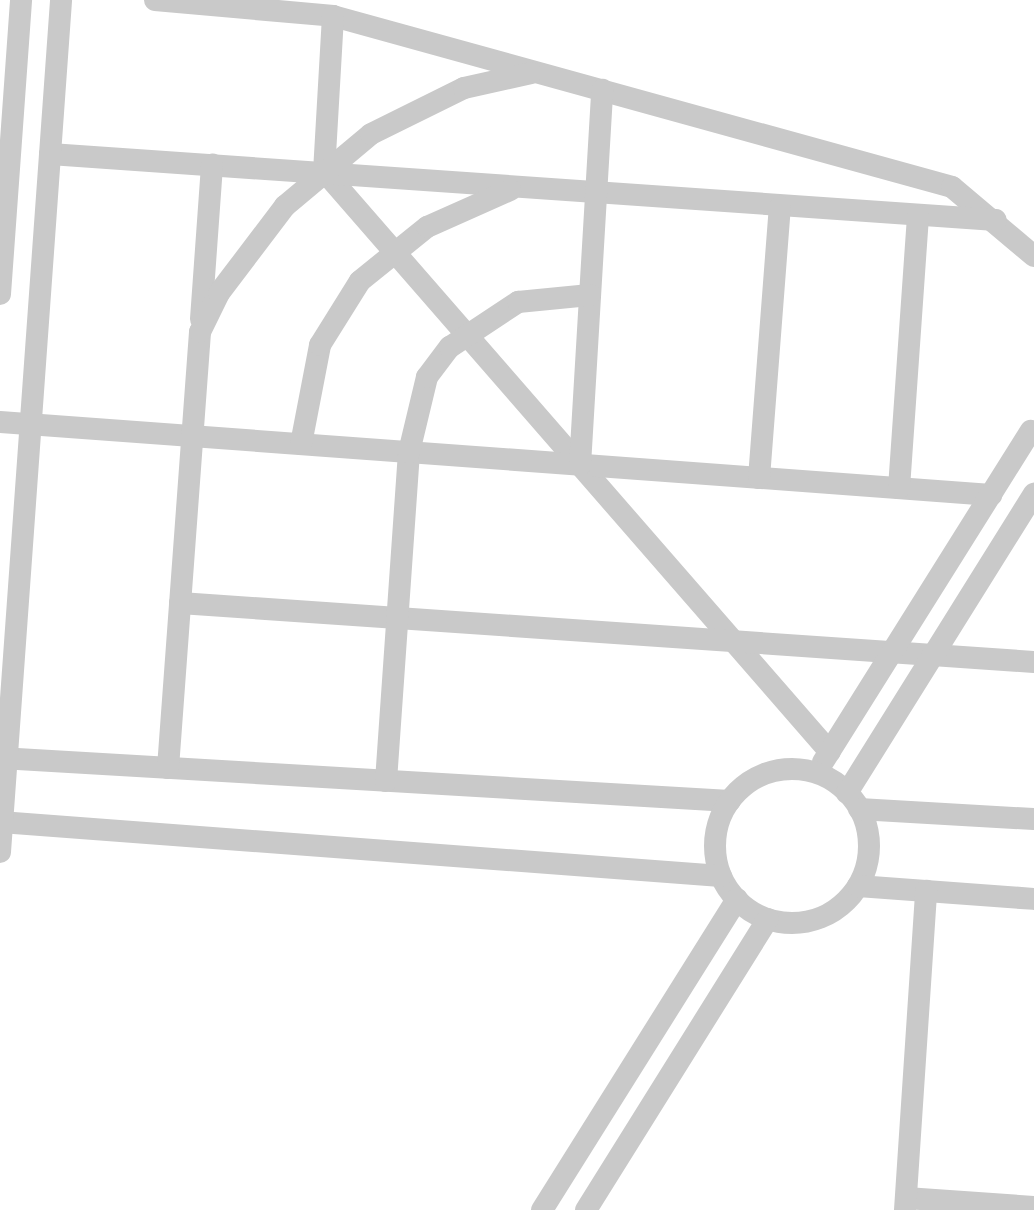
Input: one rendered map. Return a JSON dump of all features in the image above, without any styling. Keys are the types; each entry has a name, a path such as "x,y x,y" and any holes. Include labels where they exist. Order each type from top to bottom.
{"street":[{"path":"0,294 21,0"},
{"path":"0,852 3,758 31,425 61,0"},
{"path":"155,0 333,16 952,187 996,220 1034,256"},
{"path":"333,16 324,171 830,752"},
{"path":"200,332 248,247 324,171 418,106 536,72"},
{"path":"580,465 602,90"},
{"path":"50,154 324,171 918,217 996,220"},
{"path":"168,768 212,164"},
{"path":"301,444 320,345 345,300 394,252 462,208 523,186"},
{"path":"759,478 780,207"},
{"path":"899,488 918,217"},
{"path":"386,781 409,452 427,377 466,334 518,302 590,295"},
{"path":"0,422 991,495"},
{"path":"816,773 1031,431"},
{"path":"1034,494 933,655 853,801 869,846 858,886 823,917 794,924 768,919 737,899 721,876 716,834 730,801 761,776 791,769 816,773 853,801 1034,819"},
{"path":"180,603 1034,662"},
{"path":"3,758 730,801"},
{"path":"1,822 721,876"},
{"path":"858,886 1034,899"},
{"path":"926,891 905,1204 1034,1207"},
{"path":"542,1210 737,899"},
{"path":"586,1210 768,919"}]}
